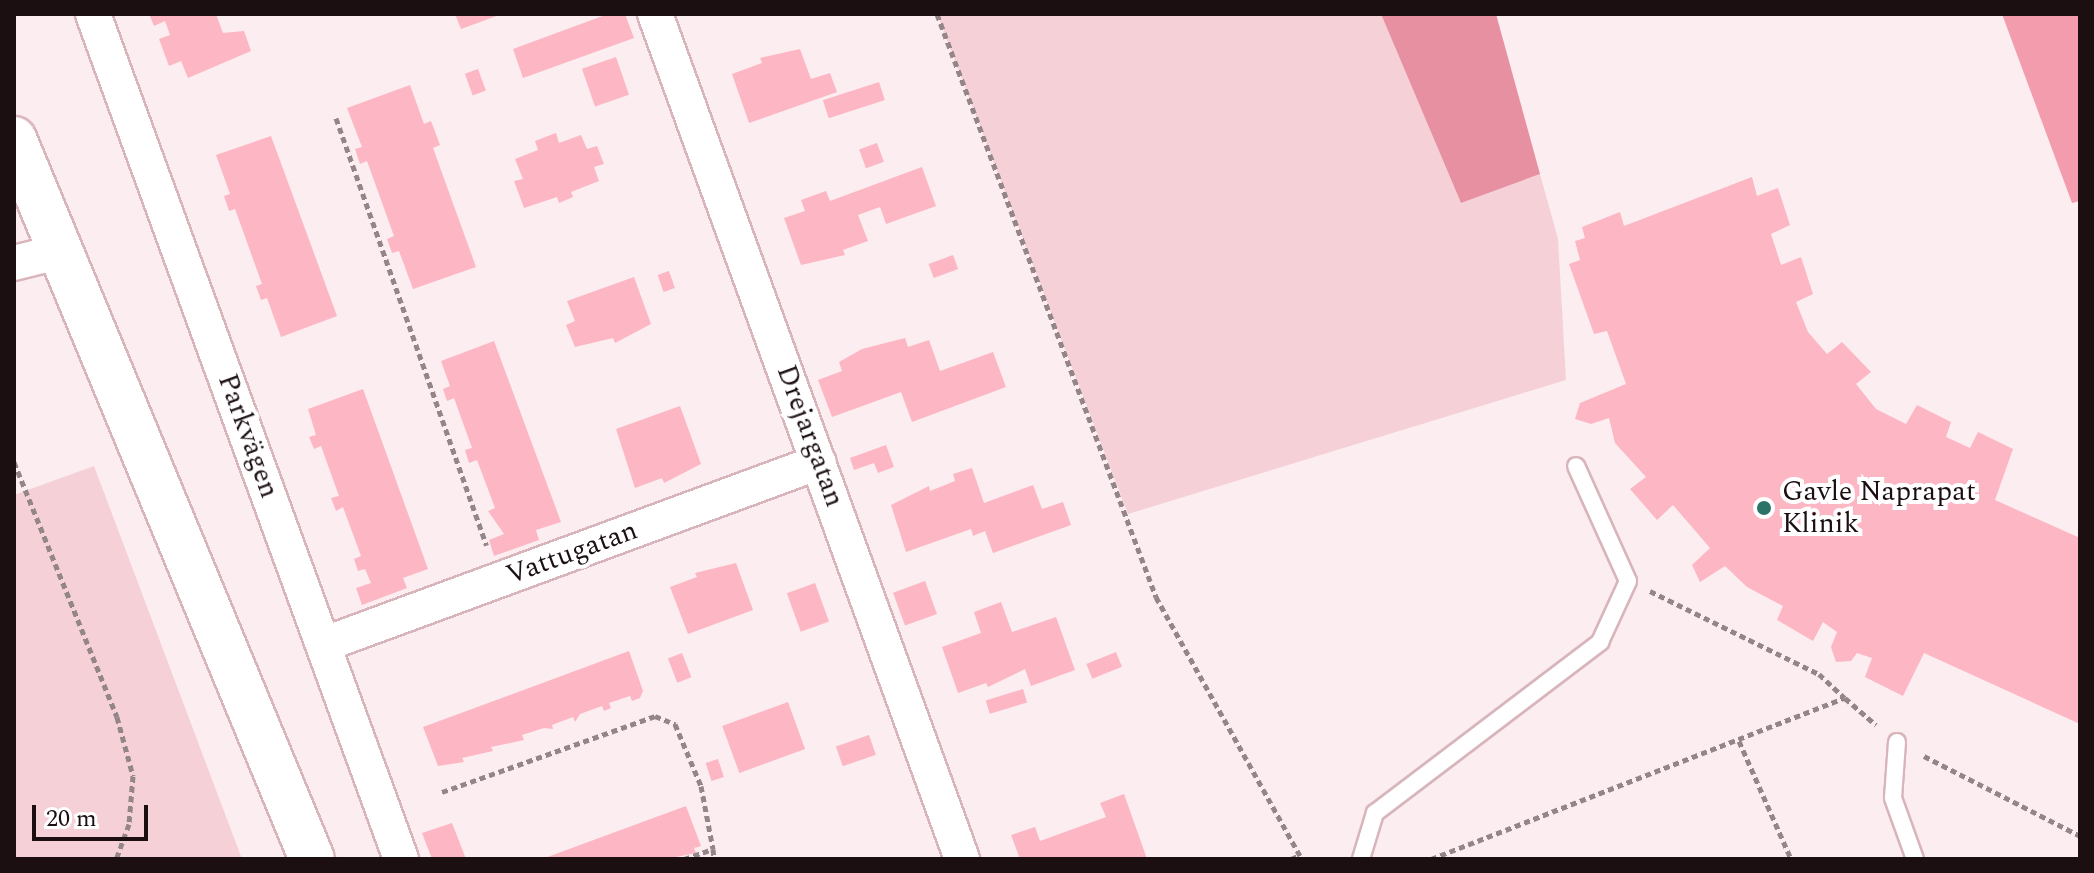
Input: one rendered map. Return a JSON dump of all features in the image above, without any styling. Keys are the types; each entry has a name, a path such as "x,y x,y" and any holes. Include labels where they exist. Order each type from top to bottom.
{"main road":[{"path":"14,139 312,859"}],"street":[{"name":"Parkvägen","path":"93,14 401,859"},
{"name":"Drejargatan","path":"655,14 962,859"},
{"path":"14,263 62,251"},
{"name":"Vattugatan","path":"325,644 819,462"}],"lane":[{"path":"1361,859 1375,813 1600,642 1628,581 1576,466"},
{"path":"1897,742 1893,798 1915,859"}],"path":[{"path":"937,14 1156,597 1301,857 1291,859"},
{"path":"336,118 453,438 495,581"},
{"path":"14,462 117,717 133,776 129,824 116,859"},
{"path":"1628,581 1819,674 1897,742 2080,836"},
{"path":"1431,859 1845,698"},
{"path":"442,792 655,716 675,724 701,786 714,859"},
{"path":"1739,741 1791,859"},
{"path":"684,859 713,849"}],"shaded area":[{"path":"937,14 1381,14 1461,203 1540,174 1558,239 1566,380 1128,514"},
{"path":"1381,14 1496,14 1540,174 1461,203"},
{"path":"2002,14 2080,14 2080,201 2072,203"},
{"path":"94,466 242,859 14,859 14,495"}],"building":[{"path":"149,14 216,14 223,33 244,31 251,51 188,78 181,61 169,66 159,39 170,35 165,21 154,26"},
{"path":"455,14 502,14 461,29"},
{"path":"608,14 625,14 634,38 523,78 513,49"},
{"path":"800,49 811,79 830,73 837,92 749,123 732,74 762,63 760,58"},
{"path":"616,57 629,95 595,107 582,69"},
{"path":"478,69 486,91 473,95 465,74"},
{"path":"879,82 885,100 829,118 823,100"},
{"path":"410,85 424,124 431,121 440,145 433,148 476,267 413,289 399,251 392,253 387,239 394,236 367,161 360,164 355,149 362,147 347,108"},
{"path":"556,133 559,143 581,135 587,149 597,146 604,164 594,167 599,181 571,192 573,197 559,203 557,197 524,208 514,181 523,179 515,159 538,150 535,141"},
{"path":"271,136 337,316 281,337 267,298 261,300 256,286 262,284 235,209 229,211 224,196 230,194 216,155"},
{"path":"877,143 884,162 866,168 859,149"},
{"path":"922,167 936,206 886,224 880,207 858,215 868,241 843,250 845,255 801,265 784,218 805,211 801,200 826,191 830,201"},
{"path":"1752,177 1757,196 1778,188 1790,225 1771,234 1781,265 1801,257 1813,294 1796,302 1808,332 1827,354 1842,342 1871,372 1856,384 1876,409 1906,424 1917,405 1951,422 1946,437 1970,448 1978,432 2013,449 1995,500 2080,538 2080,724 1924,653 1903,696 1865,677 1872,658 1857,653 1851,661 1836,662 1831,647 1837,632 1823,622 1813,641 1777,620 1783,606 1747,587 1725,566 1700,582 1692,565 1710,548 1673,505 1657,520 1630,489 1646,477 1615,443 1609,418 1591,424 1575,419 1580,403 1626,384 1607,331 1594,334 1569,264 1580,260 1575,241 1585,238 1582,227 1620,212 1624,226"},
{"path":"953,255 958,269 934,278 929,264"},
{"path":"669,271 675,288 664,292 658,275"},
{"path":"634,277 651,324 615,343 613,338 575,347 566,325 575,321 567,301"},
{"path":"905,338 908,347 929,340 940,371 993,352 1006,387 912,422 901,392 832,417 818,380 842,371 839,362 862,349"},
{"path":"494,341 561,522 536,530 539,540 494,556 489,540 504,534 488,511 495,508 477,460 469,463 465,450 472,448 454,398 447,401 443,389 450,386 441,361"},
{"path":"363,389 428,569 403,578 407,588 362,605 356,588 371,583 365,569 358,571 354,559 361,556 343,507 336,511 331,498 339,496 321,446 314,449 309,437 316,435 308,409"},
{"path":"680,406 701,464 664,483 662,478 635,488 616,429"},
{"path":"886,445 894,467 878,473 874,463 854,470 850,458"},
{"path":"972,468 984,503 1033,485 1042,509 1063,502 1071,525 993,553 985,531 973,536 971,529 906,552 891,505 929,486 930,491 955,481 953,474"},
{"path":"736,563 753,610 688,634 670,587 697,577 695,573"},
{"path":"925,581 937,614 905,626 893,593"},
{"path":"815,583 829,622 801,632 787,593"},
{"path":"1001,602 1012,632 1056,617 1075,670 1031,686 1025,669 988,687 986,683 958,693 942,647 981,633 974,612"},
{"path":"629,651 643,691 640,698 632,701 630,696 609,703 611,708 604,711 602,706 580,714 575,722 573,717 552,725 553,729 544,728 522,735 524,740 491,747 493,751 462,758 464,762 438,766 423,727"},
{"path":"1116,652 1122,667 1092,679 1086,664"},
{"path":"682,653 691,677 677,683 668,658"},
{"path":"1023,689 1027,702 990,714 986,700"},
{"path":"788,702 805,749 739,773 722,726"},
{"path":"869,735 876,755 843,766 836,746"},
{"path":"718,759 724,777 712,781 706,763"},
{"path":"1124,794 1147,859 1020,859 1011,835 1035,827 1040,841 1106,817 1100,803"},
{"path":"686,806 701,846 694,848 696,853 666,859 542,859"},
{"path":"452,823 466,859 432,859 422,833"}],"place":[{"name":"Gavle Naprapat Klinik","path":"1764,508"}]}
